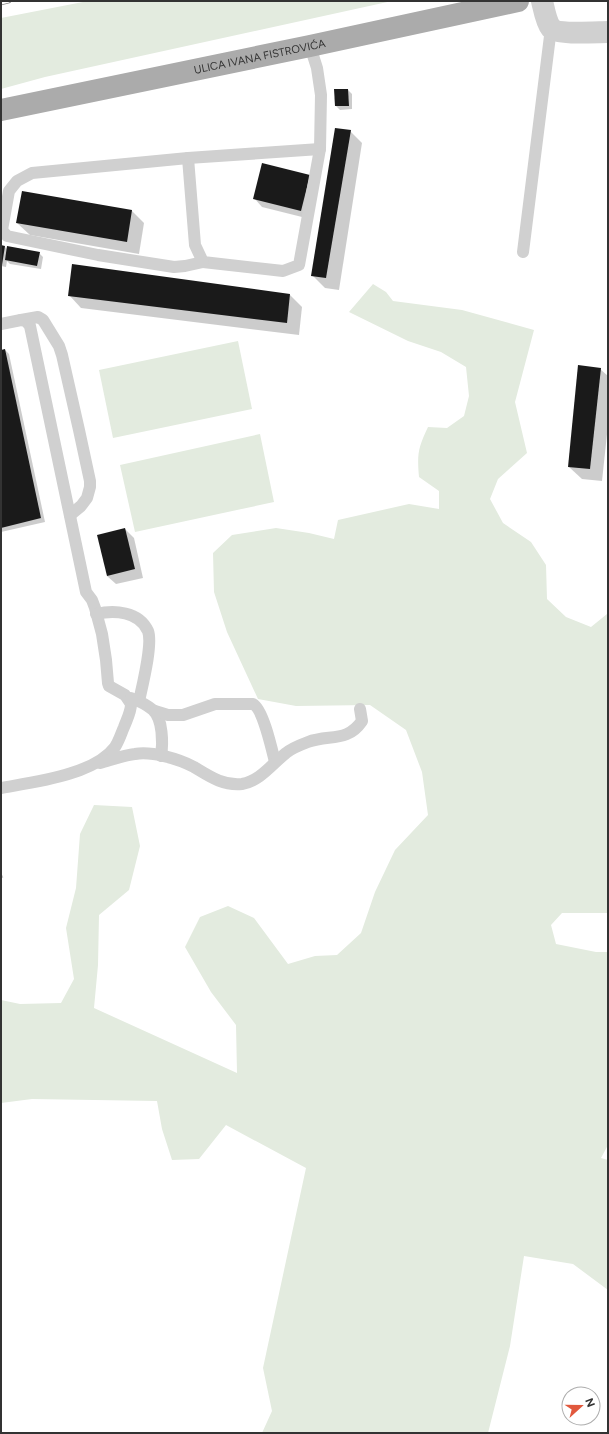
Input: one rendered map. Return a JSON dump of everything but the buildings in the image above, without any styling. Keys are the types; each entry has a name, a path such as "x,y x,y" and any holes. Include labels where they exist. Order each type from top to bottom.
{"main road":[{"name":"ULICA IVANA FISTROVIĆA","path":"1,110 518,1"}],"street":[{"path":"542,1 551,28 564,32 608,32"}],"lane":[{"path":"523,252 551,28"},
{"path":"310,46 317,68 321,95 320,149 298,265 283,271 203,262 174,267 139,262 7,236 2,230 9,191 17,181 32,173 188,158 320,149"},
{"path":"188,158 195,245 203,262"},
{"path":"1,324 38,317 43,320 59,346 80,430 90,487 87,498 81,506 70,515"},
{"path":"21,320 26,321 30,326 86,592 92,600 102,634 109,686 155,711 168,715 183,715 215,704 256,705 263,721 275,762"},
{"path":"96,614 114,612 129,614 137,619 148,632 149,646 139,701"},
{"path":"91,766 99,762 108,754 118,741 131,708 130,700 125,695"},
{"path":"1,788 62,775 137,753 178,760 221,782 236,784 249,782 257,778 287,752 306,743 321,739 341,737 353,731 362,721 360,709"},
{"path":"155,711 160,725 163,743 161,756"}],"shaded area":[{"path":"88,1 392,1 45,77 1,89 1,18"},
{"path":"373,284 386,292 393,301 462,310 534,330 515,402 527,453 498,479 490,499 503,523 531,542 546,565 547,599 566,617 591,627 607,614 608,599 608,913 562,913 551,925 556,944 596,952 608,952 608,1145 601,1158 608,1160 608,1290 573,1264 524,1256 510,1346 488,1433 262,1433 272,1411 263,1368 306,1168 226,1125 199,1159 172,1160 162,1129 157,1101 32,1099 1,1103 1,1000 20,1004 61,1003 74,979 66,928 76,888 80,834 94,805 132,807 140,846 129,890 99,915 98,965 94,1008 237,1073 236,1025 211,992 185,947 200,917 228,906 254,918 288,964 315,956 337,955 361,933 375,892 395,850 428,815 422,772 406,730 370,705 296,706 258,699 227,632 214,592 213,553 232,535 276,528 309,533 334,539 338,520 409,504 439,509 439,491 419,477 419,451 428,427 447,428 464,416 469,396 466,367 441,352 408,341 349,312"},
{"path":"238,341 252,409 113,438 99,370"},
{"path":"260,434 274,502 135,532 120,465"}],"railway":[{"path":"1,3 9,1"}]}
